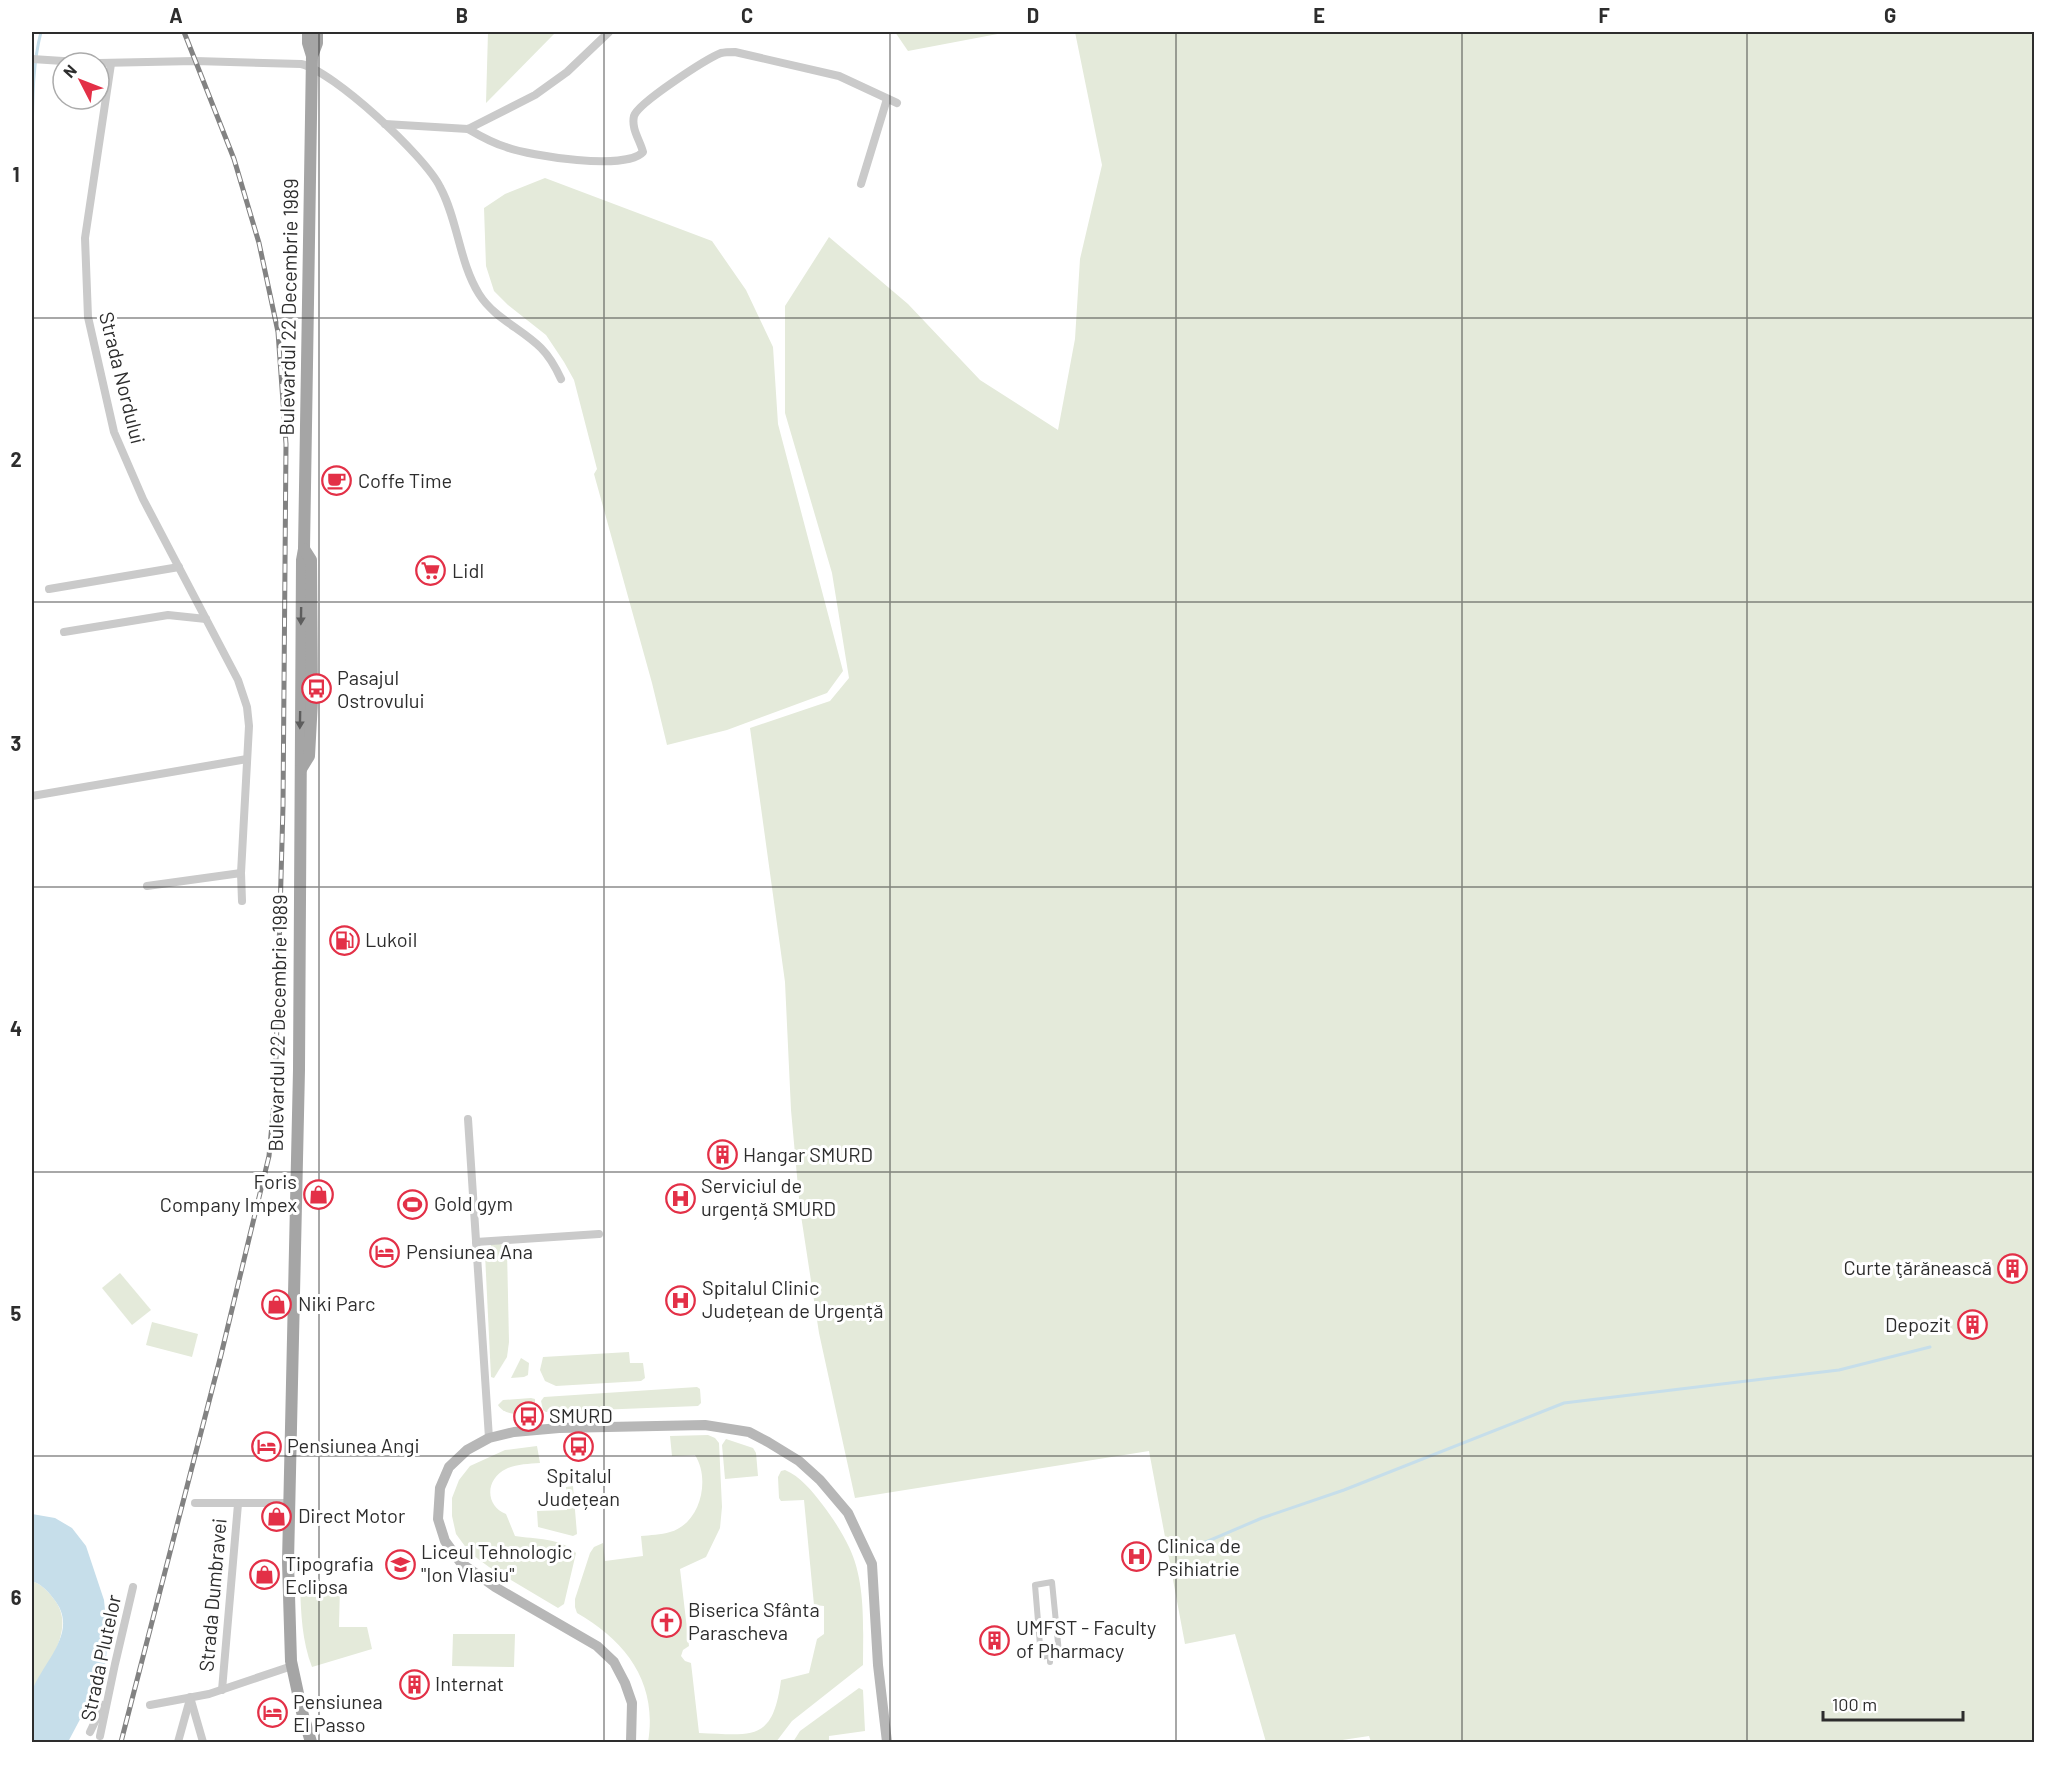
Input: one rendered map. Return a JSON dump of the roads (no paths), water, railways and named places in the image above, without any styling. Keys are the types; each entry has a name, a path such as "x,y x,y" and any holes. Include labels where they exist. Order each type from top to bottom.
{"main road":[{"path":"308,32 312,61"},
{"path":"312,61 317,43 317,32"},
{"name":"Bulevardul 22 Decembrie 1989","path":"311,1743 292,1666 288,1622 288,1562 299,1070 301,769 299,757 312,61"},
{"path":"631,1743 632,1703 614,1662 597,1646 495,1587 461,1563 445,1541 438,1519 440,1488 449,1467 467,1450 489,1438 514,1432 559,1428 705,1425 749,1432 799,1461 826,1486 848,1513 871,1562 878,1665 887,1743"}],"street":[{"path":"468,129 535,95 567,72 609,32"},
{"path":"385,123 468,129 506,148 540,156 600,161 633,158 643,152 634,127 634,118 639,108 707,61 722,53 735,51 838,76 897,103"},
{"path":"32,59 51,60"},
{"path":"111,64 195,61 301,64 312,61 385,123 420,159 441,187 471,277 479,294 490,308 542,349 552,361 561,379"},
{"path":"861,184 887,99"},
{"name":"Strada Nordului","path":"104,111 85,237 88,317 114,432 143,499 243,693 249,726 241,873 242,901"},
{"path":"49,589 179,567"},
{"path":"64,632 168,615 206,619"},
{"path":"32,796 247,759"},
{"path":"147,886 241,873"},
{"path":"468,1119 489,1438"},
{"path":"476,1242 599,1234"},
{"path":"195,1503 290,1503"},
{"name":"Strada Dumbravei","path":"222,1690 238,1504"},
{"path":"1052,1582 1059,1653 1050,1658 1041,1657 1035,1585 1052,1582"},
{"name":"Strada Plutelor","path":"100,1736 134,1587"},
{"path":"150,1705 222,1690 292,1666"},
{"path":"90,1732 102,1708 112,1676"},
{"path":"178,1743 190,1697"},
{"path":"190,1697 203,1743"}],"water":[{"path":"32,1514 55,1518 72,1528 86,1546 104,1600 108,1641 104,1674 68,1742 32,1742 30,1709 32,1691 57,1646 62,1634 63,1622 61,1610 53,1598 44,1588 32,1581"}],"waterway":[{"path":"32,152 34,76 41,32"},
{"path":"1187,1550 1262,1518 1344,1490 1564,1403 1839,1370 1930,1347"}],"railway":[{"path":"121,1742 221,1355 269,1156 275,1093 283,806 286,444 278,332 259,243 234,159 184,32"}],"place":[{"name":"Coffe Time","path":"337,481"},
{"name":"Lidl","path":"431,571"},
{"name":"Pasajul Ostrovului","path":"316,689"},
{"name":"Lukoil","path":"344,940"},
{"name":"Hangar SMURD","path":"722,1155"},
{"name":"Foris Company Impex","path":"318,1194"},
{"name":"Serviciul de urgență SMURD","path":"680,1198"},
{"name":"Gold gym","path":"413,1204"},
{"name":"Pensiunea Ana","path":"385,1252"},
{"name":"Curte ţărănească","path":"2013,1268"},
{"name":"Spitalul Clinic Județean de Urgență","path":"681,1300"},
{"name":"Niki Parc","path":"277,1304"},
{"name":"Depozit","path":"1972,1325"},
{"name":"SMURD","path":"528,1416"},
{"name":"Pensiunea Angi","path":"266,1446"},
{"name":"Spitalul Județean","path":"579,1446"},
{"name":"Direct Motor","path":"277,1516"},
{"name":"Clinica de Psihiatrie","path":"1136,1557"},
{"name":"Liceul Tehnologic \"Ion Vlasiu\"","path":"400,1564"},
{"name":"Tipografia Eclipsa","path":"264,1575"},
{"name":"Biserica Sfânta Parascheva","path":"667,1622"},
{"name":"UMFST - Faculty of Pharmacy","path":"995,1640"},
{"name":"Internat","path":"414,1684"},
{"name":"Pensiunea El Passo","path":"272,1713"}]}
